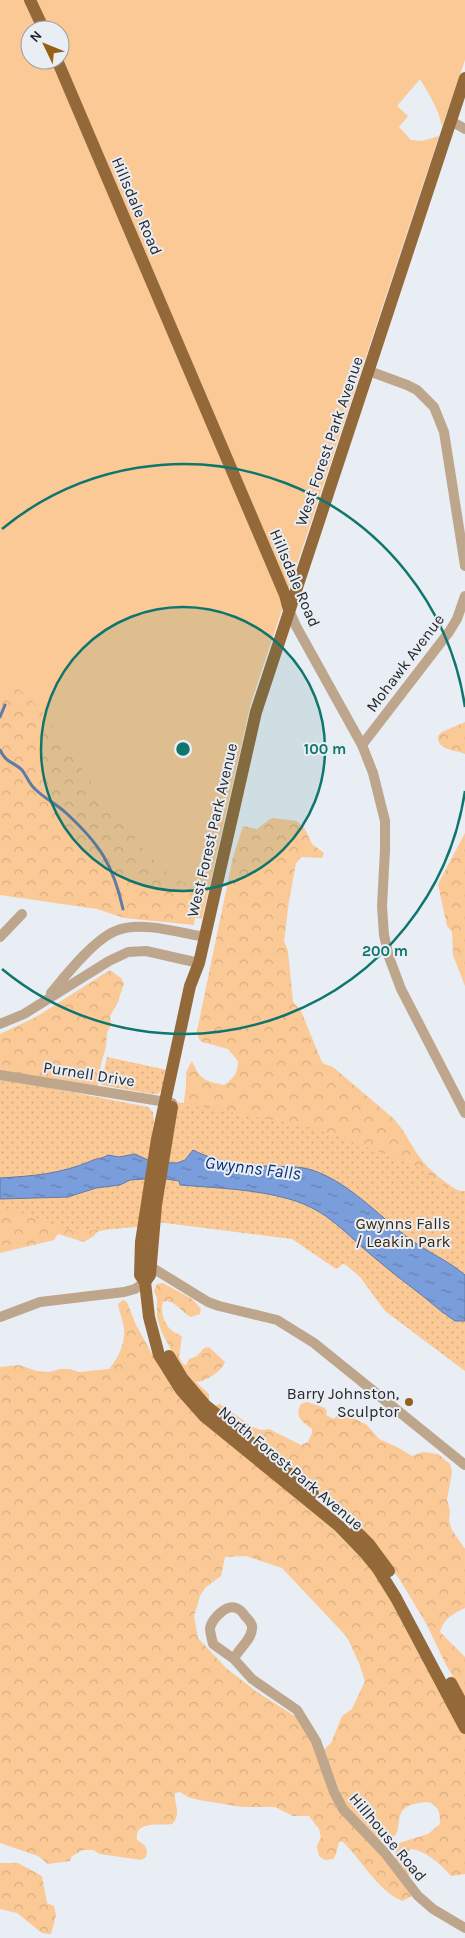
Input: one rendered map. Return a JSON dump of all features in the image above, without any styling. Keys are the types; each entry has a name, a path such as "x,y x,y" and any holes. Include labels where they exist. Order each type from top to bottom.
{"main road":[{"path":"30,0 39,20"},
{"name":"Hillsdale Road","path":"61,70 277,577 289,610"},
{"name":"West Forest Park Avenue","path":"151,1204 169,1103 201,975 199,963 254,722 289,610 465,78"},
{"name":"North Forest Park Avenue","path":"145,1282 150,1275 151,1267 151,1204"},
{"name":"North Forest Park Avenue","path":"151,1204 140,1257 140,1275 145,1282 149,1317 159,1355 164,1364 190,1402 204,1416 339,1526 359,1546 378,1569 396,1598 465,1728"},
{"name":"North Forest Park Avenue","path":"155,1338 165,1349 183,1379 205,1405 330,1507 369,1544 388,1569 408,1603 465,1709"}],"street":[{"path":"451,121 465,129"},
{"path":"369,371 417,390 430,402 437,413 444,432 465,566"},
{"name":"Mohawk Avenue","path":"362,745 449,632 457,619 465,596"},
{"name":"Hillsdale Road","path":"289,610 362,745 378,789 385,821 386,850 382,906 384,935 389,956 401,989 465,1113"},
{"path":"0,937 22,914"},
{"path":"44,1001 94,946 116,930 133,927 152,928 205,937"},
{"path":"0,1024 24,1014 109,961 128,952 146,951 199,963"},
{"name":"Purnell Drive","path":"0,1075 169,1103"},
{"path":"151,1267 208,1302 263,1316 290,1328 314,1343 465,1464"},
{"path":"0,1317 40,1302 124,1292 135,1289 145,1282"},
{"name":"Hillhouse Road","path":"234,1660 236,1654 250,1637 252,1627 241,1611 233,1607 227,1608 220,1613 210,1627 214,1644 234,1660 252,1679 292,1706 303,1717 316,1741 334,1792 343,1809 385,1854 413,1892 433,1910 465,1928"}],"green space":[{"path":"0,0 465,0 465,60 442,127 436,108 420,79 397,106 408,116 399,127 411,140 422,141 439,136 251,703 202,919 31,891 0,889"},
{"path":"0,683 12,686 25,694 38,707 98,791 109,802 120,809 123,822 136,833 134,840 168,873 198,892 194,925 124,918 97,909 0,895"},
{"path":"465,722 465,754 447,749 440,744 438,736 442,732"},
{"path":"273,818 297,821 305,829 312,844 324,853 322,858 302,857 296,863 284,941 288,951 293,1002 301,1011 321,1060 324,1064 333,1067 394,1119 428,1167 445,1182 465,1195 178,1148 186,1072 192,1061 204,1079 224,1085 233,1077 237,1069 238,1061 228,1049 202,1042 197,1031 233,857 243,826 257,829"},
{"path":"465,833 465,986 453,955 452,932 447,926 438,884"},
{"path":"110,970 121,978 124,983 118,1002 110,1016 111,1025 107,1033 98,1087 0,1071 0,1034 36,1017"},
{"path":"107,1057 167,1070 163,1088 158,1094 152,1094 101,1085"},
{"path":"0,1078 148,1107 153,1112 154,1121 138,1227 74,1230 59,1227 26,1214 0,1210"},
{"name":"Gwynns Falls / Leakin Park","path":"177,1102 315,1128 415,1165 449,1190 465,1191 465,1371 385,1311 360,1277 346,1265 343,1264 336,1269 292,1239 157,1222"},
{"path":"0,1200 115,1227 97,1232 84,1242 58,1234 54,1240 0,1253"},
{"path":"163,1283 192,1299 201,1309 200,1314 191,1317 173,1303 163,1302 162,1313 166,1324 171,1330 182,1337 179,1357 183,1364 186,1365 189,1359 197,1356 204,1348 209,1347 225,1362 213,1375 196,1382 209,1394 209,1400 207,1400 177,1361 161,1331 157,1317 157,1298 154,1291 157,1284"},
{"path":"123,1300 127,1302 136,1325 161,1370 187,1402 214,1429 340,1531 368,1562 392,1598 465,1734 465,1874 451,1876 439,1863 428,1855 411,1849 404,1855 412,1872 406,1878 394,1861 399,1843 428,1834 440,1824 439,1811 432,1804 427,1802 419,1803 404,1809 399,1819 396,1834 390,1839 377,1841 346,1810 333,1784 322,1751 331,1743 342,1716 352,1709 365,1681 359,1663 347,1637 282,1568 246,1556 225,1557 221,1576 205,1588 200,1596 194,1616 198,1638 226,1668 257,1692 301,1720 320,1755 330,1789 338,1804 386,1857 413,1894 412,1896 402,1901 384,1889 343,1842 340,1841 333,1859 325,1860 319,1856 317,1846 321,1837 319,1829 309,1816 293,1816 275,1807 242,1807 199,1800 188,1797 180,1792 175,1793 177,1817 172,1824 149,1825 140,1829 137,1834 137,1840 144,1845 147,1851 146,1857 141,1860 100,1854 93,1850 83,1850 72,1856 70,1861 48,1864 38,1856 0,1843 0,1367 19,1365 37,1371 49,1372 60,1369 70,1369 79,1372 109,1369 116,1360 122,1345 124,1328 118,1304"},
{"path":"307,1402 325,1408 327,1411 326,1415 334,1419 340,1411 367,1425 379,1439 412,1456 423,1452 438,1454 450,1464 452,1472 447,1500 450,1511 449,1521 452,1530 465,1549 465,1608 446,1620 440,1632 465,1657 465,1698 445,1663 427,1625 400,1580 358,1521 214,1406 220,1404 253,1427 261,1430 269,1429 301,1445 308,1442 312,1433 312,1429 302,1421 298,1412 301,1404"},
{"path":"0,1863 18,1863 42,1876 47,1903 54,1906 56,1915 51,1934 42,1933 17,1913 0,1909"}],"water":[{"name":"Gwynns Falls","path":"193,1150 218,1160 236,1163 306,1168 327,1176 342,1185 407,1237 465,1275 465,1321 455,1321 441,1311 384,1266 326,1216 289,1199 249,1191 180,1185 179,1181 160,1178 130,1180 120,1185 96,1188 68,1197 0,1199 0,1178 57,1172 108,1155 119,1157 135,1154 152,1162 177,1163 185,1160"}],"waterway":[{"path":"0,717 5,705"},
{"path":"0,750 7,760 22,770 33,787 65,812 96,844 115,879 123,909"}],"place":[{"name":"Barry Johnston, Sculptor","path":"409,1402"}]}
